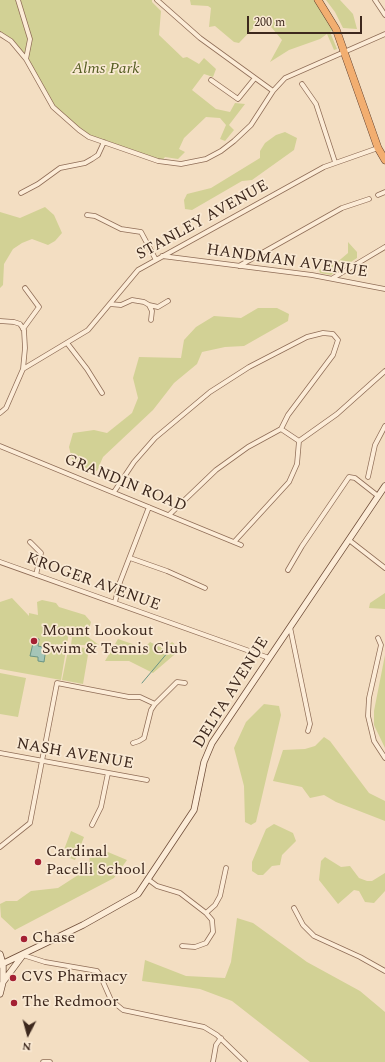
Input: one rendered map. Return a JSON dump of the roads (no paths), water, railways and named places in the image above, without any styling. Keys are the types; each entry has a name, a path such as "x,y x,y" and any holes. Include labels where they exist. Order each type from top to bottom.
{"highway":[{"path":"318,0 336,28 378,148 385,160"}],"main road":[{"name":"DELTA AVENUE","path":"2,964 23,955 132,899 138,894 149,880 194,810 204,762 212,743 385,486"},
{"path":"0,954 2,977"},
{"name":"DELTA AVENUE","path":"0,994 2,977 23,955"}],"street":[{"path":"18,0 30,39 26,59"},
{"path":"157,0 200,38 273,91"},
{"path":"375,0 385,15"},
{"path":"0,34 11,41 26,59 49,100 62,117 89,137 161,162 188,163 206,159 221,151 246,130 259,114 273,91 285,78 385,34"},
{"path":"211,80 238,99 255,78"},
{"path":"302,84 316,104 335,162"},
{"path":"21,194 60,168 92,159 98,155 104,142"},
{"name":"STANLEY AVENUE","path":"23,369 88,330 138,270 335,162 378,148"},
{"path":"378,195 385,192"},
{"path":"238,266 342,208 369,199"},
{"path":"87,214 95,216 121,229 141,232 156,260"},
{"path":"333,278 385,247"},
{"name":"HANDMAN AVENUE","path":"162,256 333,278 385,289"},
{"path":"23,329 39,307 25,288"},
{"path":"110,304 117,305 138,300 158,307 168,301"},
{"path":"149,305 152,311 150,320"},
{"path":"0,321 20,324 23,329 25,348 23,369 6,408 0,413"},
{"path":"114,492 134,462 155,438 193,405 222,384 255,364 307,337 328,334 335,336 338,340 333,355 288,415 281,428 248,447 216,470 169,515"},
{"path":"67,343 88,369 102,393"},
{"path":"235,541 289,482 297,464 300,441 337,414 385,371"},
{"path":"368,477 375,445 385,426"},
{"path":"281,428 300,441"},
{"name":"GRANDIN ROAD","path":"0,446 235,541 241,545"},
{"path":"288,570 302,546 351,476 378,496"},
{"path":"115,602 120,582 149,507"},
{"path":"348,540 385,568"},
{"path":"30,542 41,553 36,575"},
{"path":"130,558 167,571 205,588"},
{"name":"KROGER AVENUE","path":"0,562 269,658"},
{"path":"290,627 310,724 308,731"},
{"path":"378,638 381,645 369,698 368,716 374,741 385,758"},
{"path":"134,743 139,741 145,735 151,710 155,704 177,682 185,682"},
{"path":"0,847 30,823 57,683 129,697 140,696 155,704"},
{"name":"NASH AVENUE","path":"0,753 147,780"},
{"path":"92,825 101,807 108,773"},
{"path":"206,913 215,905 220,896 226,868"},
{"path":"149,880 157,886 180,893 206,913 213,924 213,932 209,940 198,947 182,946"},
{"path":"294,908 303,925 314,936 384,971 385,965"},
{"path":"23,955 45,962 95,970 100,975 112,1000 123,1010 199,1025 221,1038 245,1062"},
{"path":"213,1062 216,1045 221,1038"},
{"path":"43,1062 50,1062"}],"waterway":[{"path":"142,683 174,645"}],"place":[{"name":"Mount Lookout Swim & Tennis Club","path":"34,641"},
{"name":"Cardinal Pacelli School","path":"38,862"},
{"name":"Chase","path":"24,939"},
{"name":"CVS Pharmacy","path":"13,978"},
{"name":"The Redmoor","path":"14,1003"}],"park label":[{"name":"Alms Park","path":"106,70"}]}
